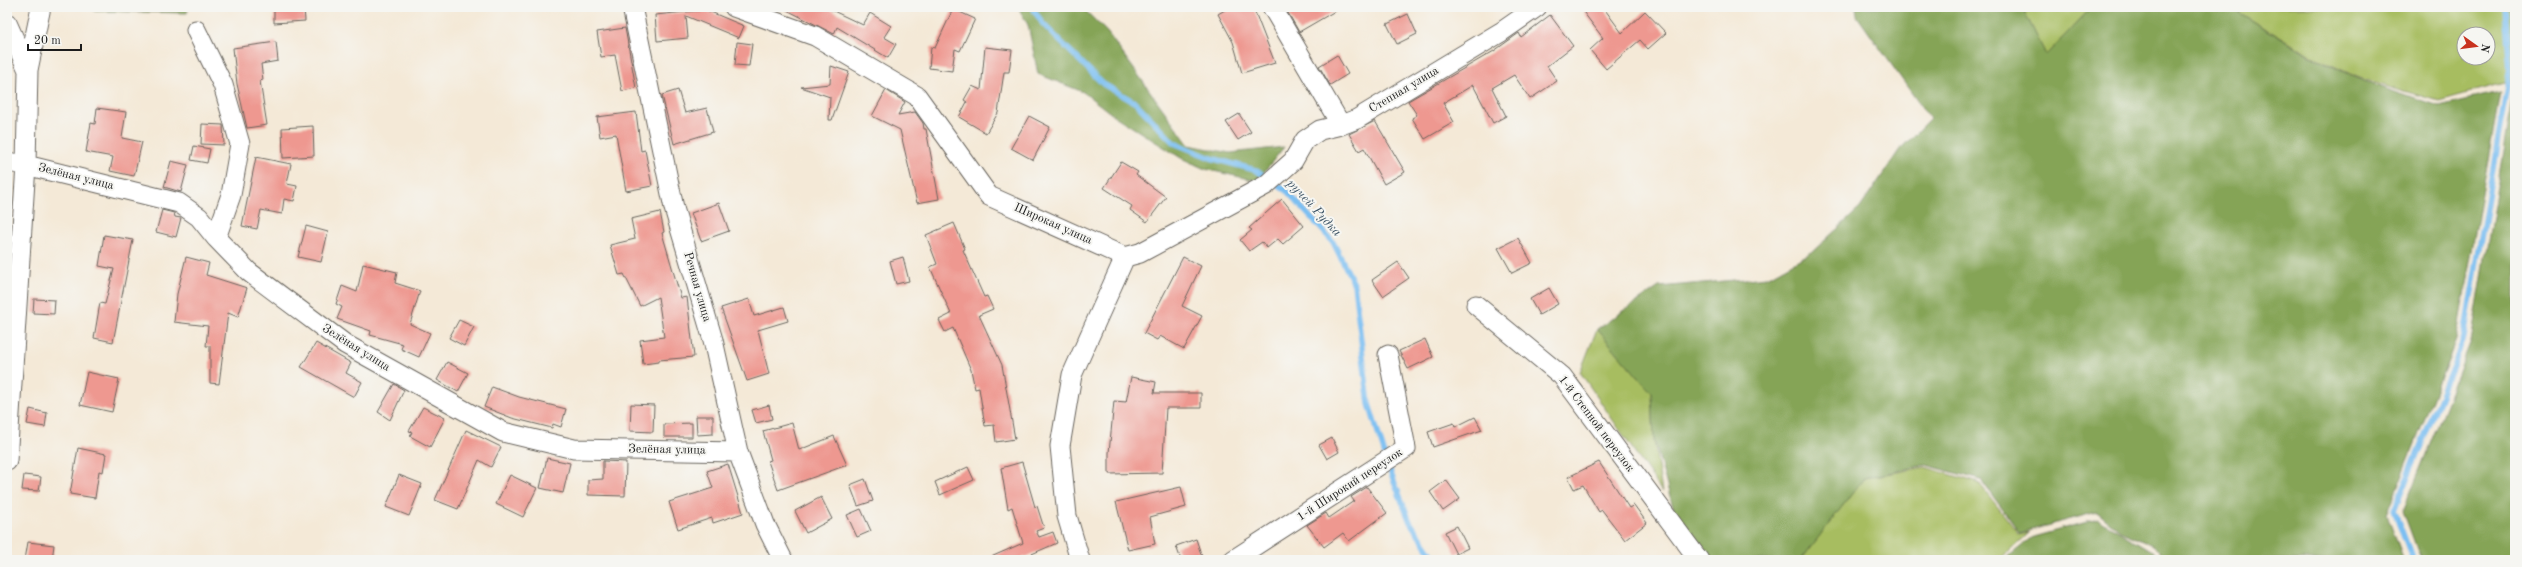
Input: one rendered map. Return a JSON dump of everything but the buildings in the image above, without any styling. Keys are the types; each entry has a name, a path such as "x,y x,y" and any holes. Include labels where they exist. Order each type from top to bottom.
{"street":[{"path":"7,461 26,164 28,70 41,7"},
{"name":"Речная улица","path":"632,7 674,208 713,340 738,452 765,524 783,560"},
{"name":"Широкая улица","path":"734,7 815,36 917,96 990,196 1125,257"},
{"path":"1272,7 1341,126"},
{"name":"Степная улица","path":"1125,257 1140,253 1272,180 1293,161 1305,140 1320,130 1341,126 1356,119 1501,32 1537,7"},
{"path":"7,23 28,70"},
{"path":"196,30 223,85 240,144 231,195 216,238"},
{"name":"Зелёная улица","path":"7,162 26,164 179,203 199,217 216,238 249,272 345,344 503,432 574,448 738,452"},
{"path":"1080,560 1067,516 1060,446 1072,376 1125,257"},
{"name":"1-й Степной переулок","path":"1476,305 1562,376 1699,560"},
{"name":"1-й Широкий переулок","path":"1233,560 1406,448 1388,355"}],"green space":[{"path":"95,7 189,7 187,13 94,11"},
{"path":"1018,7 1082,7 1107,32 1189,145 1230,153 1284,147 1257,181 1205,169 1181,158 1113,115 1083,92 1038,74 1028,25"},
{"path":"1856,7 2022,7 2046,55 2092,7 2226,7 2240,13 2308,55 2357,78 2439,106 2500,92 2456,340 2387,514 2404,560 2172,560 2150,544 2120,531 2097,512 2020,533 1981,480 1926,465 1864,478 1801,560 1713,560 1675,514 1654,440 1652,393 1597,329 1659,287 1767,277 1812,252 1860,208 1900,149 1930,119 1857,16"},
{"path":"2022,7 2092,7 2046,55"},
{"path":"2236,7 2515,7 2515,80 2439,101 2357,77 2308,54 2240,13"},
{"path":"2515,91 2515,560 2421,560 2403,511 2471,342 2513,92"},
{"path":"1597,329 1652,393 1654,440 1662,492 1580,372"},
{"path":"1925,467 1979,483 2019,534 2030,532 2000,560 1801,560 1864,478"},
{"path":"2098,519 2166,560 2004,560 2033,537"}],"waterway":[{"name":"ручей Рудка","path":"1032,7 1043,24 1103,84 1136,103 1174,143 1211,158 1255,170 1285,189 1333,242 1354,284 1369,404 1390,471 1410,522 1436,560"},
{"path":"2413,560 2394,510 2463,342 2510,69 2505,7"}]}
